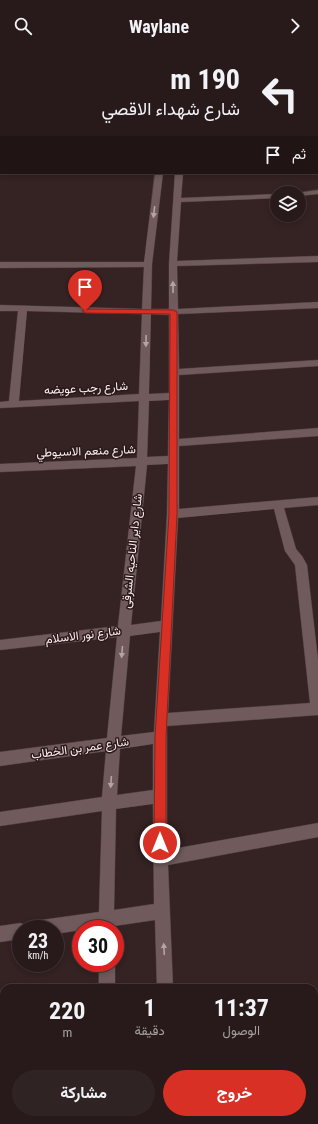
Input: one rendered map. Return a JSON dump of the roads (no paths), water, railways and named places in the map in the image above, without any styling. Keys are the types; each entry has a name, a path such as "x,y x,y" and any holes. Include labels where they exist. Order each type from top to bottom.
{"street":[{"name":"شارع داير الناحيه الشرقى","path":"106,920 109,804 113,744 142,462 148,264 159,174"},
{"path":"165,984 160,859 160,737 173,514 173,264 179,174"},
{"path":"306,193 318,192"},
{"path":"178,200 270,196"},
{"path":"173,264 318,259"},
{"path":"0,265 148,264"},
{"path":"0,308 23,310 173,312 318,305"},
{"path":"14,404 23,310"},
{"path":"174,372 318,363"},
{"name":"شارع رجب عويضه","path":"0,405 174,396"},
{"path":"174,443 318,432"},
{"name":"شارع منعم الاسيوطي","path":"0,468 174,460"},
{"path":"173,514 318,501"},
{"path":"161,720 318,709 301,565 298,559 291,552 278,505"},
{"name":"شارع نور الاسلام","path":"0,645 167,626"},
{"name":"شارع عمر بن الخطاب","path":"0,759 160,737"},
{"path":"0,819 160,796"},
{"path":"160,859 318,830"},
{"path":"120,920 162,911"},
{"path":"0,934 12,932"},
{"path":"107,972 107,984"}]}
